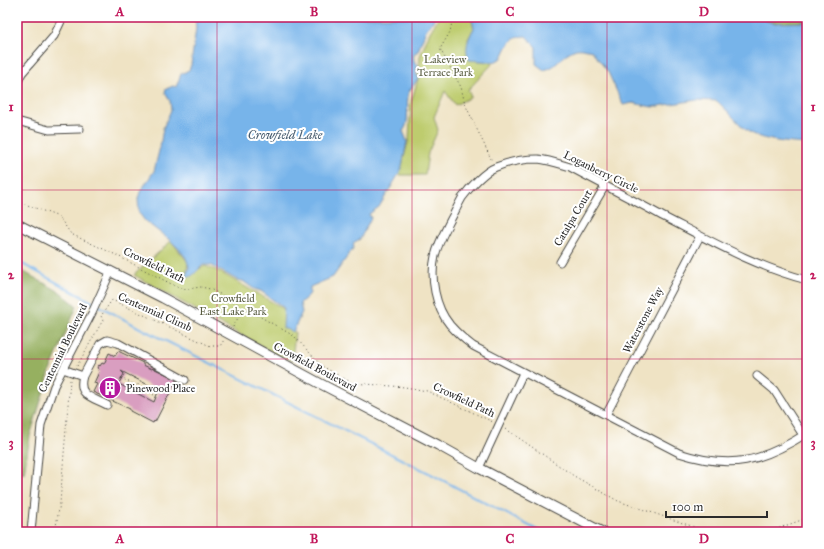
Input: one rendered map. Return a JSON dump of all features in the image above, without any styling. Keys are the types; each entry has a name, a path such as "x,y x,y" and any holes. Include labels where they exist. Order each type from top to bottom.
{"main road":[{"name":"Crowfield Boulevard","path":"17,224 111,271 321,384 438,444 479,468 602,532"}],"street":[{"path":"17,83 22,73 54,36 63,17"},
{"path":"17,121 49,130 80,129"},
{"name":"Loganberry Circle","path":"805,434 776,452 753,459 725,463 696,459 679,453 473,346 460,336 449,324 442,312 434,285 433,272 435,255 442,236 463,197 473,185 495,167 519,161 538,159 555,162 570,167 700,236 756,263 807,280"},
{"name":"Catalpa Court","path":"560,262 605,186"},
{"name":"Waterstone Way","path":"606,415 700,236"},
{"name":"Centennial Boulevard","path":"31,532 41,425 54,386 92,313 111,271"},
{"path":"107,404 87,394 82,390 80,384 82,376 100,344 107,340 118,343 184,380"},
{"path":"63,369 82,376"},
{"path":"479,468 523,373"},
{"path":"757,376 774,390 805,434"}],"path":[{"path":"453,17 450,32 440,49 461,87 465,104 495,167"},
{"name":"Crowfield Path","path":"17,201 59,217 71,234 114,254 179,288 187,289 202,287 210,289 244,307 294,336 322,366 352,383 405,387 427,391 499,425 574,476 618,501 699,529 715,532"},
{"name":"Centennial Climb","path":"55,532 60,503 69,382 103,320 102,316 112,300 210,346 220,346 244,307"},
{"path":"121,378 156,396"},
{"path":"134,392 140,381"},
{"path":"764,532 771,531 807,518"}],"green space":[{"name":"Lakeview Terrace Park","path":"439,17 471,17 474,28 468,39 469,60 494,62 468,90 471,97 455,105 445,91 434,117 438,130 428,153 425,175 399,175 409,139 411,102 418,79 420,56 430,32"},
{"path":"755,17 807,17 807,22 773,23"},
{"name":"Crowfield East Lake Park","path":"171,241 188,262 186,276 193,275 205,266 218,271 284,309 286,316 284,328 295,332 292,361 266,349 134,275"},
{"path":"17,268 60,292 77,306 51,368 30,436 24,473 17,470"}],"water":[{"name":"Crowfield Lake","path":"195,17 436,17 426,30 418,51 414,54 414,61 418,65 416,71 418,79 410,90 408,97 407,123 403,131 407,141 400,172 379,207 369,214 371,218 360,239 353,243 354,247 333,277 310,287 310,293 300,303 302,312 293,332 283,328 284,308 261,291 254,289 243,281 237,280 211,265 203,265 193,275 189,277 186,276 189,267 186,258 171,241 145,221 139,213 138,199 140,192 154,171 163,128 171,110 170,101 165,93 166,89 173,86 176,87 181,74 189,70 191,65 196,28"},
{"path":"471,17 755,17 773,23 807,22 807,144 775,141 752,134 742,127 717,101 697,100 652,107 633,103 623,105 608,72 592,51 576,49 571,51 553,66 544,70 536,64 536,47 526,36 521,36 510,42 502,58 494,62 469,60 467,44 474,28"}],"building":[{"name":"Pinewood Place","path":"118,351 143,363 143,365 176,379 155,422 154,421 153,423 130,411 130,409 93,392 97,384 94,383 99,372 99,369 97,368 102,363 104,364 109,353 115,356","holes":["121,371 160,391 158,392 154,402 115,382 116,381 119,383 124,374"]}],"waterway":[{"path":"17,261 140,328 429,473 541,532"}],"place":[{"name":"Pinewood Place","path":"110,388"}]}
